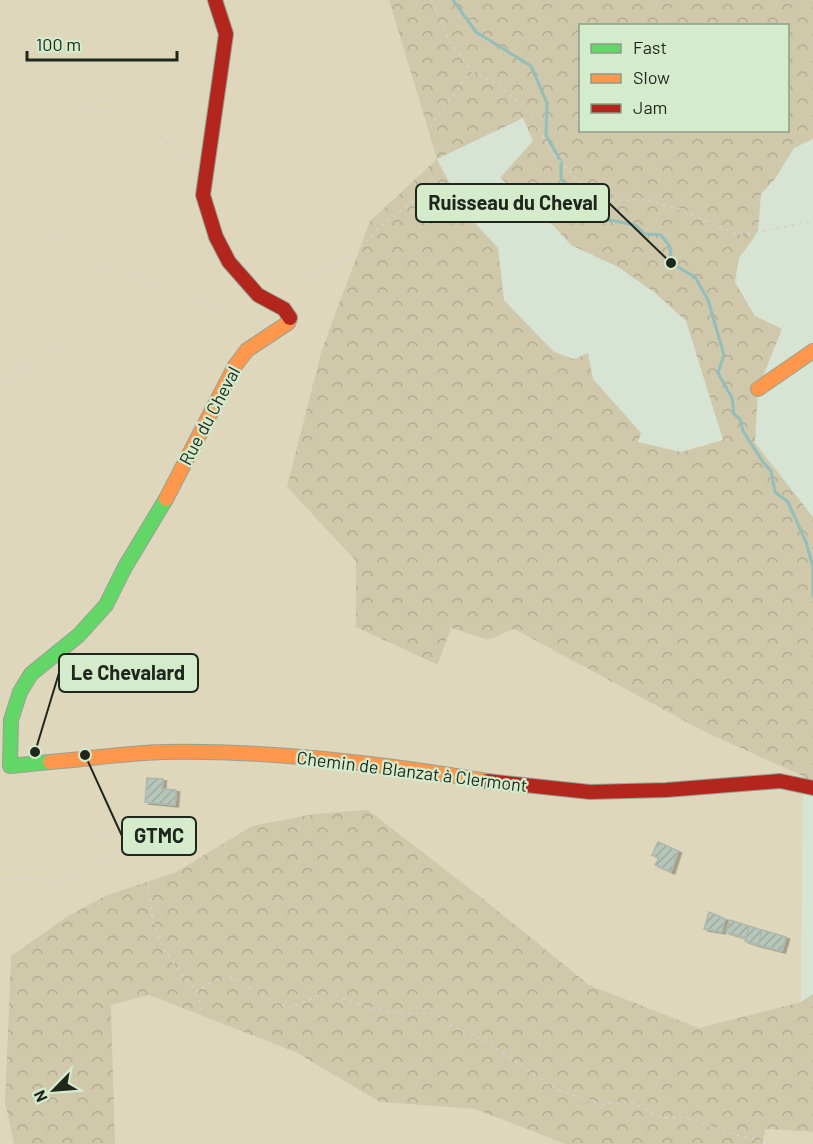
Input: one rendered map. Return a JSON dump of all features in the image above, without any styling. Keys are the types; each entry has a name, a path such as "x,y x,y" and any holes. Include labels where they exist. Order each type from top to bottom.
{"street":[{"path":"214,0 226,34 217,112 204,176 203,195 216,237 229,262 258,295 288,313 288,323 274,334"},
{"name":"Rue du Cheval","path":"10,766 11,720 20,692 31,675 79,635 106,606 125,567 158,514 235,366 247,350 274,334"},
{"path":"758,389 813,351"},
{"name":"Chemin de Blanzat à Clermont","path":"10,766 163,752 245,754 396,766 491,782 590,792 666,790 780,781 813,788"}],"path":[{"path":"431,0 450,42 471,71 499,86 519,103 530,115 554,154 589,191 608,200 648,200 671,206 702,217 736,234 749,234 813,221"},
{"path":"298,312 296,286 305,277 351,257 380,227 422,194 429,184 430,177 418,150 420,140 471,71"},
{"path":"65,96 82,106 135,119 159,135 186,163 204,176"},
{"path":"186,163 193,114 200,111 217,112"},
{"path":"0,214 50,235 98,262 186,298 239,313 274,334"},
{"path":"0,384 18,374 37,357 59,349 73,325 76,297 98,272 98,262"},
{"path":"0,301 17,357 18,374 25,396 14,417 0,428"},
{"path":"0,565 42,605 51,622 60,650"},
{"path":"0,635 10,632 19,624 33,597"},
{"path":"44,762 43,785 36,811 38,816 62,826 116,839 132,853 149,885 159,939 180,973 197,992 222,1104 247,1144"},
{"path":"0,794 10,766"},
{"path":"0,942 29,919 45,898 84,864 120,852 132,853"},
{"path":"0,880 37,878 50,883 66,878"},
{"path":"197,992 212,981 233,977 262,997 290,1008 329,991 351,1002 375,1009 401,1014 427,1013 441,1017 450,1025 484,1041 524,1071 557,1090 601,1104 631,1102 663,1118 684,1117 729,1133 773,1144"}],"shaded area":[{"path":"0,0 389,0 437,159 370,221 322,349 288,487 356,561 439,665 451,628 488,640 514,629 709,734 803,776 801,1002 699,1028 589,985 487,902 368,811 314,814 252,826 176,872 105,896 65,918 11,956 5,1102 14,1144 0,1144"},
{"path":"149,995 295,1052 380,1102 475,1109 565,1144 115,1144 111,1005"},
{"path":"766,1129 813,1132 813,1144 762,1144"}],"green space":[{"path":"389,0 813,0 813,139 794,148 775,179 761,194 758,232 739,258 735,282 755,316 782,329 758,389 755,443 813,517 813,788 803,786 803,776 709,734 514,629 488,640 451,628 438,665 356,627 356,561 287,487 322,349 370,221 437,159","holes":["523,118 533,141 500,178 531,201 571,245 618,267 654,292 686,321 723,440 681,452 638,442 641,433 593,379 588,353 574,359 554,352 504,300 498,248 464,211 437,159"]},
{"path":"368,810 589,985 699,1028 801,1002 813,994 813,1132 766,1129 762,1144 565,1144 475,1109 380,1102 295,1052 149,995 111,1005 115,1144 14,1144 5,1102 11,956 65,918 105,896 176,872 252,826 314,814"}],"building":[{"path":"147,778 163,779 162,789 176,790 175,805 145,802"},
{"path":"658,842 678,851 671,872 655,865 659,858 652,855"},
{"path":"709,912 725,919 722,932 704,929"},
{"path":"730,920 749,926 746,938 726,932"},
{"path":"749,926 762,930 758,945 745,941"},
{"path":"762,930 786,937 782,951 758,945"}],"waterway":[{"path":"453,0 476,32 531,66 547,103 546,135 561,162 561,179 583,208 599,218 635,225 645,234 661,235 670,247 671,263 695,277 708,300 724,355 718,373 732,398 734,414 740,419 743,431 771,471 775,492 788,502 806,542 813,567 813,596"}],"traffic: fast":[{"path":"50,762 10,766 11,720 20,692 31,674 79,635 106,605 125,567 166,499"}],"traffic: slow":[{"path":"166,499 235,366 247,350 288,323 290,318"},
{"path":"758,389 813,351"},
{"path":"50,762 150,753 246,753 367,763 487,781"}],"traffic: jam":[{"path":"215,0 226,34 203,195 216,237 229,262 258,295 284,309 290,318"},
{"path":"487,781 590,792 666,790 780,781 813,788"}],"place":[{"name":"Ruisseau du Cheval","path":"671,263"},
{"name":"Le Chevalard","path":"35,752"},
{"name":"GTMC","path":"85,755"}]}
